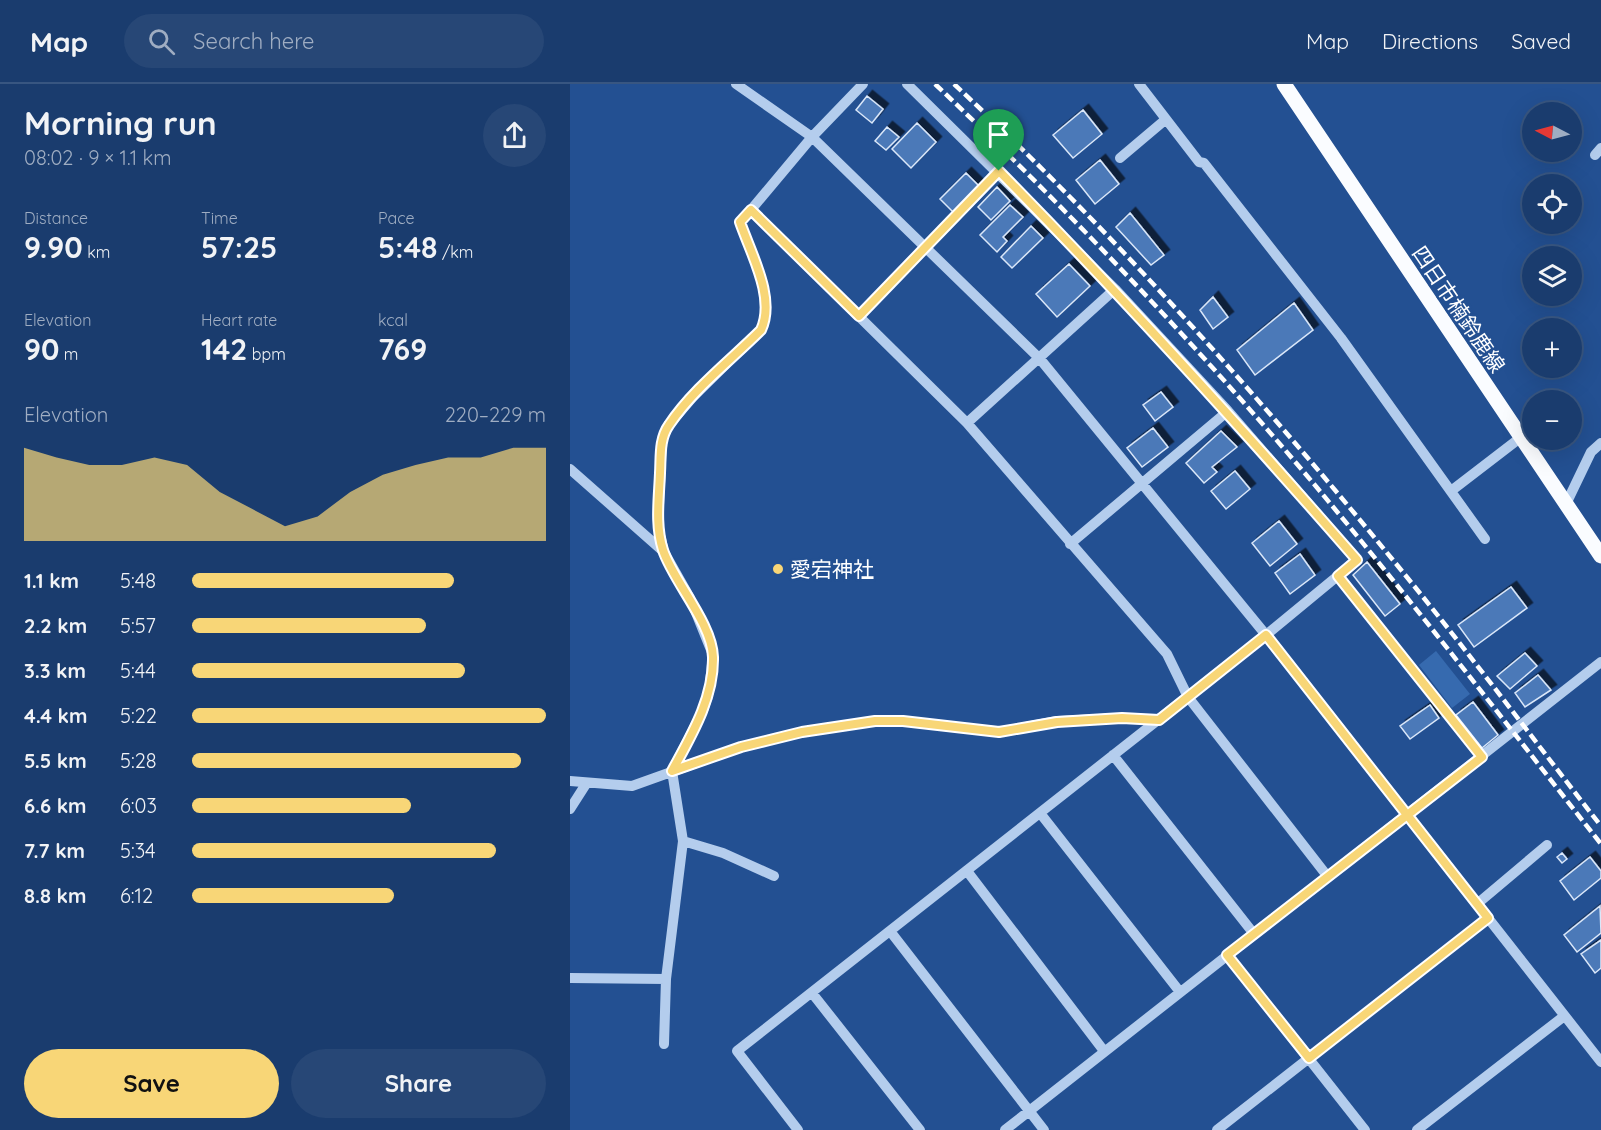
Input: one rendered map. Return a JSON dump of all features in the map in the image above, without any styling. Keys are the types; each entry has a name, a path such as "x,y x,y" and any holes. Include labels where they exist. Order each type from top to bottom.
{"main road":[{"name":"四日市楠鈴鹿線","path":"1284,84 1601,556"}],"street":[{"path":"736,84 812,137 1040,359 1266,635 1408,813 1563,1017 1601,1062"},
{"path":"664,1044 666,979 683,841 672,771 704,708 709,691 713,655 690,598 664,552 658,526 662,441 668,426 693,397 761,330 767,318 764,293 740,222 812,137 863,84"},
{"path":"798,1130 737,1051 1159,720 1357,560 1228,411 1115,289 999,171 907,84"},
{"path":"1139,84 1165,120 1199,162 1204,163 1341,338 1485,539"},
{"path":"1120,158 1165,120"},
{"path":"859,316 999,171"},
{"path":"751,210 967,423 1167,654 1188,697 1328,877"},
{"path":"967,423 1115,289"},
{"path":"1070,544 1228,411"},
{"path":"1451,491 1520,438"},
{"path":"1566,504 1592,452 1601,443"},
{"path":"570,469 664,552"},
{"path":"1338,576 1482,757"},
{"path":"1005,1130 1601,662"},
{"path":"570,781 632,786 741,747 802,732 875,721 903,721 999,732 1057,722 1122,718 1159,720"},
{"path":"1113,755 1254,934"},
{"path":"570,809 586,784"},
{"path":"1040,813 1180,992"},
{"path":"683,841 723,853 774,876"},
{"path":"1477,904 1547,844"},
{"path":"967,871 1104,1051"},
{"path":"1217,1130 1488,918"},
{"path":"890,931 1044,1130"},
{"path":"1227,955 1365,1130"},
{"path":"570,978 666,979"},
{"path":"812,993 920,1130"},
{"path":"1418,1130 1563,1017"}],"shaded area":[{"path":"1436,651 1470,694 1452,708 1419,665"}],"building":[{"path":"867,96 883,109 872,123 856,110"},
{"path":"1083,110 1102,134 1073,158 1053,135"},
{"path":"917,123 936,142 911,168 892,149"},
{"path":"887,127 899,137 886,150 875,141"},
{"path":"1100,160 1119,184 1095,204 1076,180"},
{"path":"966,173 979,186 953,212 940,199"},
{"path":"997,187 1010,201 991,220 978,207"},
{"path":"1010,205 1023,217 1003,237 1007,241 997,252 980,235"},
{"path":"1130,213 1164,255 1151,265 1116,227"},
{"path":"1031,226 1043,238 1012,268 1001,257"},
{"path":"1069,264 1090,286 1057,317 1036,294"},
{"path":"1213,297 1228,317 1213,329 1200,310"},
{"path":"1294,303 1313,330 1255,375 1237,350"},
{"path":"1161,392 1173,407 1155,421 1143,405"},
{"path":"1153,428 1168,447 1142,467 1127,448"},
{"path":"1221,431 1237,447 1212,467 1217,472 1204,483 1186,463"},
{"path":"1235,471 1250,489 1226,509 1211,491"},
{"path":"1279,521 1297,544 1270,566 1252,543"},
{"path":"1300,554 1315,575 1290,594 1275,573"},
{"path":"1367,562 1400,604 1385,616 1353,575"},
{"path":"1511,587 1527,608 1474,647 1458,625"},
{"path":"1525,653 1537,666 1510,689 1497,676"},
{"path":"1538,675 1551,690 1525,707 1515,693"},
{"path":"1473,702 1498,735 1482,748 1456,715"},
{"path":"1430,705 1439,718 1410,739 1400,726"},
{"path":"1562,853 1567,859 1562,863 1557,857"},
{"path":"1590,857 1601,871 1601,878 1574,900 1560,881"},
{"path":"1600,906 1601,933 1577,952 1564,935"},
{"path":"1601,940 1601,968 1595,973 1581,954"}],"railway":[{"path":"935,84 1035,181 1133,282 1274,437 1462,666 1601,844"},
{"path":"954,84 1132,261 1189,322 1299,448 1406,576 1601,826"}],"place":[{"name":"愛宕神社","path":"778,569"}],"route":[{"path":"999,171 859,316 751,210 740,222 764,293 767,318 761,330 693,397 668,426 662,441 658,526 664,552 690,598 713,655 709,691 704,708 672,771 741,747 802,732 875,721 903,721 999,732 1057,722 1122,718 1159,720 1266,635 1408,813 1488,918 1309,1058 1227,955 1408,813 1482,757 1338,576 1357,560 1228,411 1115,289 999,171"}]}
